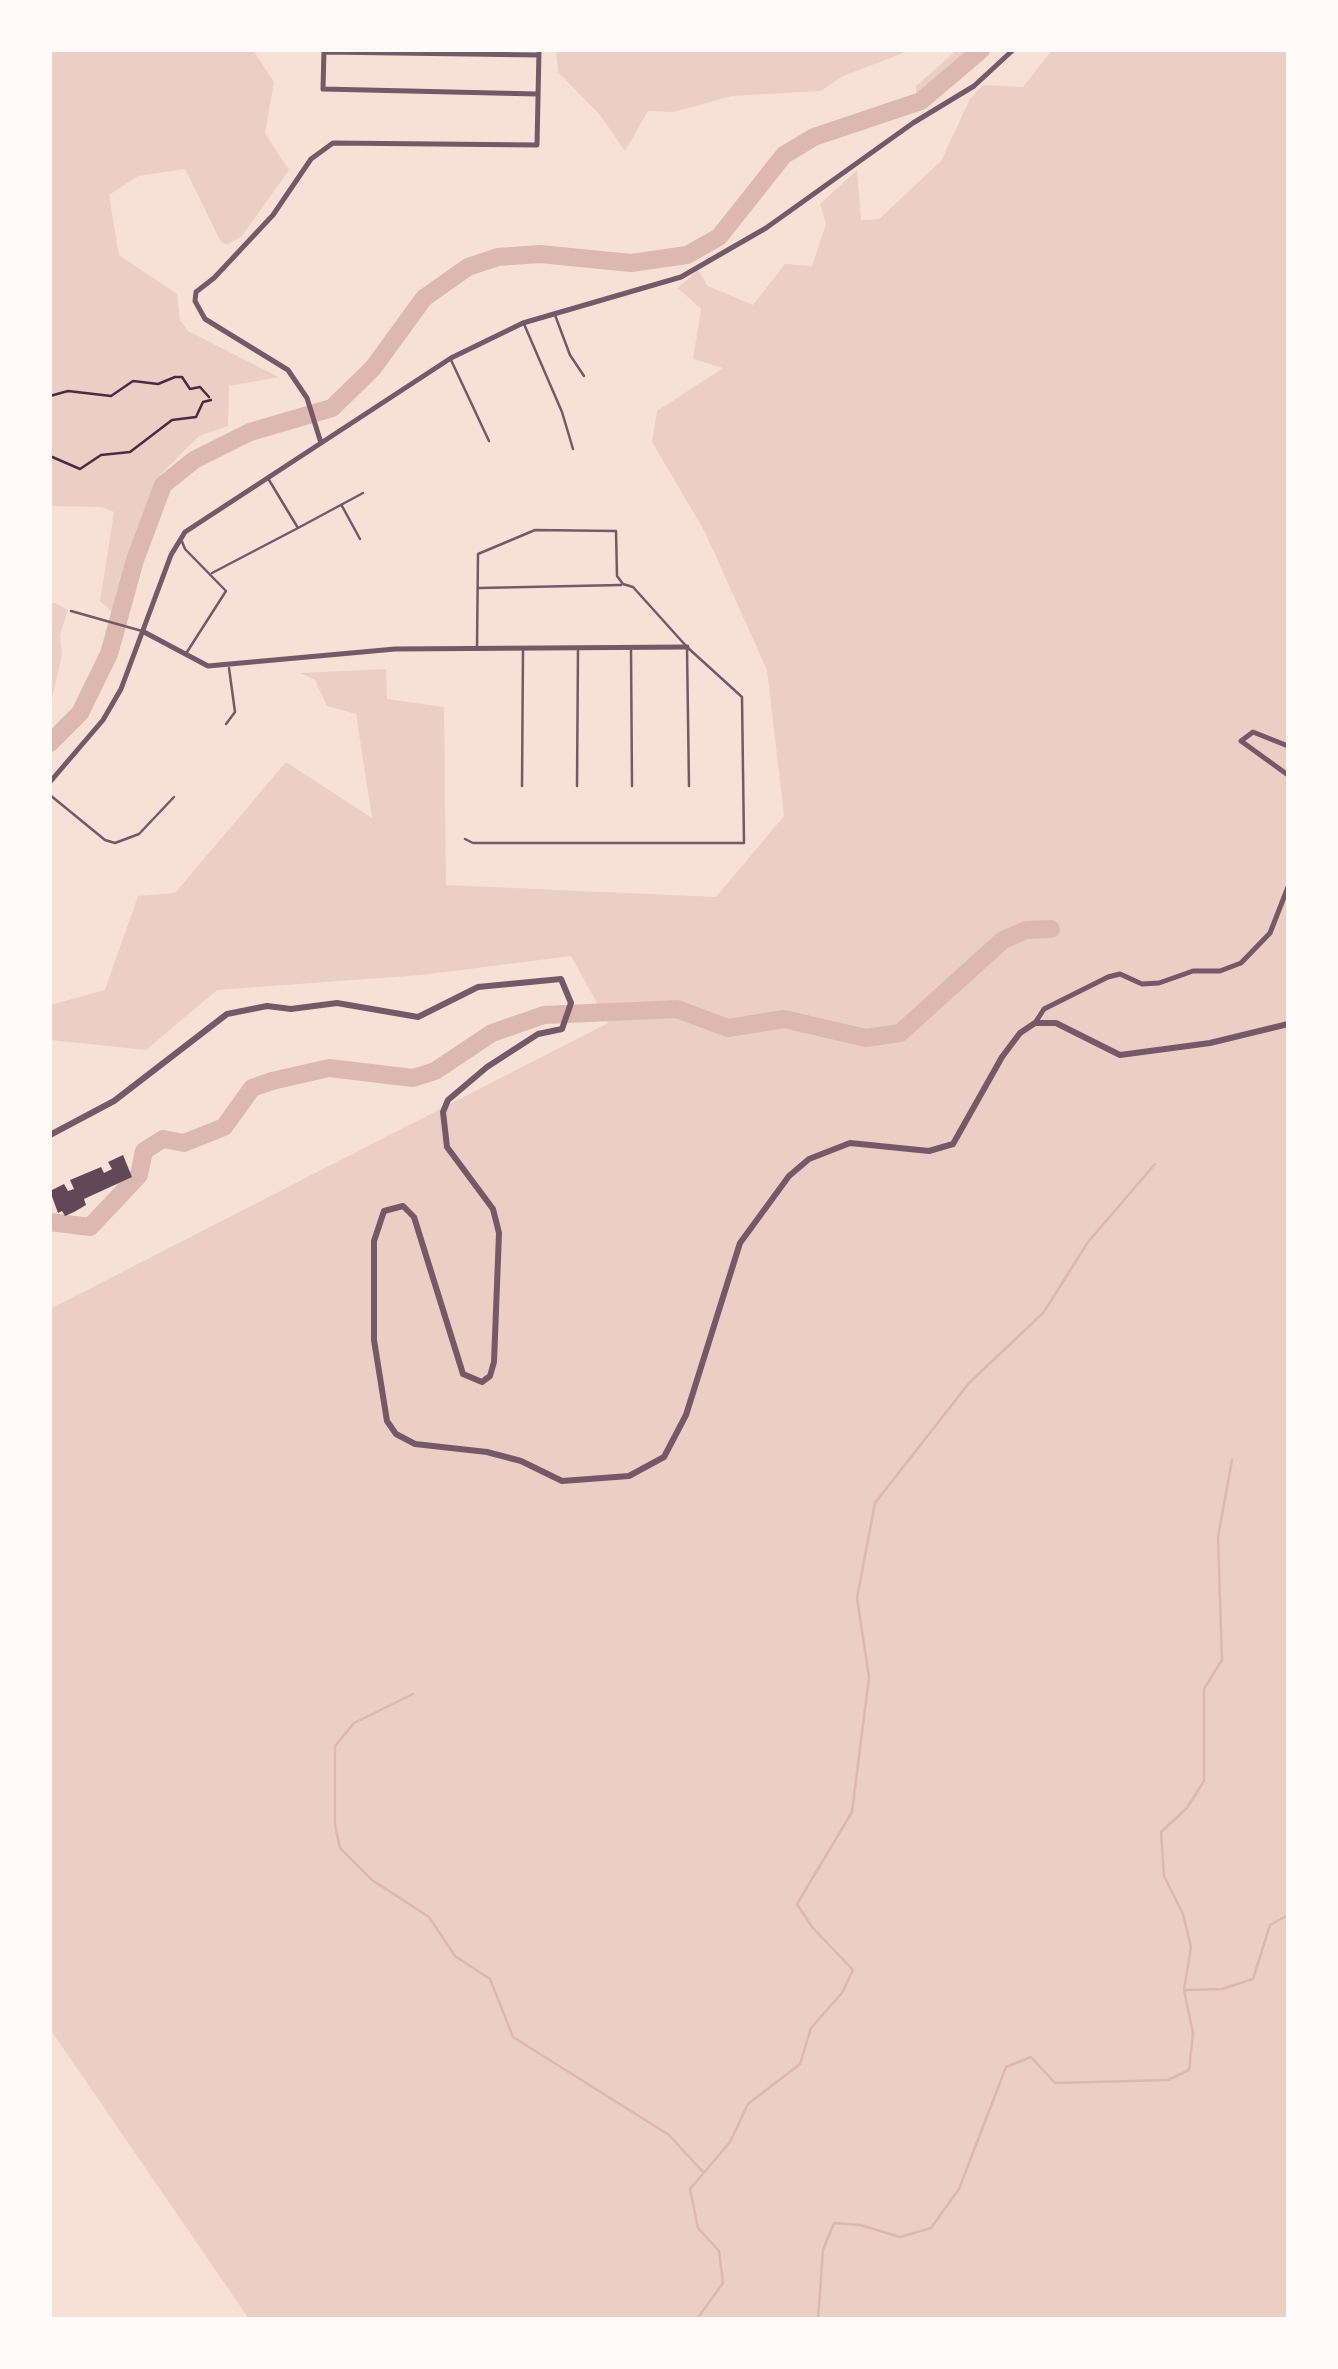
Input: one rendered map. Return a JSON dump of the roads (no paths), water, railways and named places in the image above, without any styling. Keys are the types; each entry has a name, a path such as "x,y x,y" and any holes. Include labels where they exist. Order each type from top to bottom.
{"street":[{"path":"50,782 103,720 121,689 181,537 451,358 523,323 681,278 766,228 914,123 974,86 1013,50"},
{"path":"321,443 307,398 288,370 271,356 205,319 194,301 196,292 273,214 310,159 333,143 537,145 539,53 324,51 323,89 537,94"},
{"path":"144,632 208,666 349,652 687,647"},
{"path":"1288,746 1253,732 1243,735 1241,741 1288,775"},
{"path":"50,1135 114,1102 226,1014 267,1006 292,1009 337,1003 418,1017 478,987 561,979 571,1003 562,1029 538,1034 487,1067 448,1100 443,1112 447,1147 493,1209 499,1233 494,1362 490,1376 482,1382 463,1374 414,1217 403,1206 384,1212 374,1241 374,1340 387,1421 396,1434 415,1444 488,1452 520,1461 562,1481 629,1476 664,1457 686,1415 740,1243 790,1176 809,1158 850,1143 929,1151 952,1144 1002,1057 1020,1033 1035,1024 1044,1009 1120,974 1142,984 1159,983 1193,971 1220,971 1242,964 1270,933 1288,886"},
{"path":"1035,1024 1056,1024 1120,1055 1210,1043 1288,1024"}],"lane":[{"path":"554,313 570,356 584,376"},
{"path":"523,323 562,412 573,448"},
{"path":"451,358 488,441"},
{"path":"268,478 298,528"},
{"path":"211,574 363,493"},
{"path":"341,505 360,540"},
{"path":"477,649 478,554 535,530 616,532 617,576 622,584"},
{"path":"181,537 185,549 226,591 185,656"},
{"path":"465,838 473,842 744,844 742,698 687,647 633,587 622,584 478,588"},
{"path":"71,611 144,632"},
{"path":"631,647 632,786"},
{"path":"687,647 689,786"},
{"path":"522,786 523,648"},
{"path":"576,786 578,648"},
{"path":"226,724 235,712 229,666"},
{"path":"50,795 105,840 115,843 138,834 174,797"}],"waterway":[{"path":"50,743 80,713 109,654 135,560 163,485 194,460 250,432 332,408 373,368 424,298 468,267 498,257 540,254 631,263 687,255 719,237 784,155 814,137 921,101 981,50"},
{"path":"50,1222 90,1227 139,1175 144,1151 163,1139 184,1143 224,1127 252,1088 272,1081 329,1068 413,1078 435,1071 492,1033 544,1015 677,1009 728,1028 784,1019 866,1038 900,1033 1003,940 1026,930 1051,929"},
{"path":"697,2319 723,2283 719,2251 698,2228 690,2189 730,2142 748,2104 800,2064 811,2028 842,1993 853,1970 812,1927 797,1904 852,1812 869,1677 857,1598 875,1503 969,1383 1044,1312 1088,1242 1155,1164"},
{"path":"818,2319 823,2250 834,2223 860,2225 900,2237 931,2228 959,2189 1006,2067 1031,2057 1055,2083 1168,2080 1189,2070 1193,2033 1184,1990 1191,1947 1183,1914 1164,1876 1161,1832 1187,1808 1204,1781 1204,1689 1222,1660 1218,1537 1232,1460"},
{"path":"413,1694 354,1723 335,1746 335,1825 340,1848 372,1880 429,1917 455,1956 490,1979 513,2037 669,2135 703,2172"},
{"path":"1186,1990 1222,1989 1253,1979 1270,1925 1288,1915"}]}
